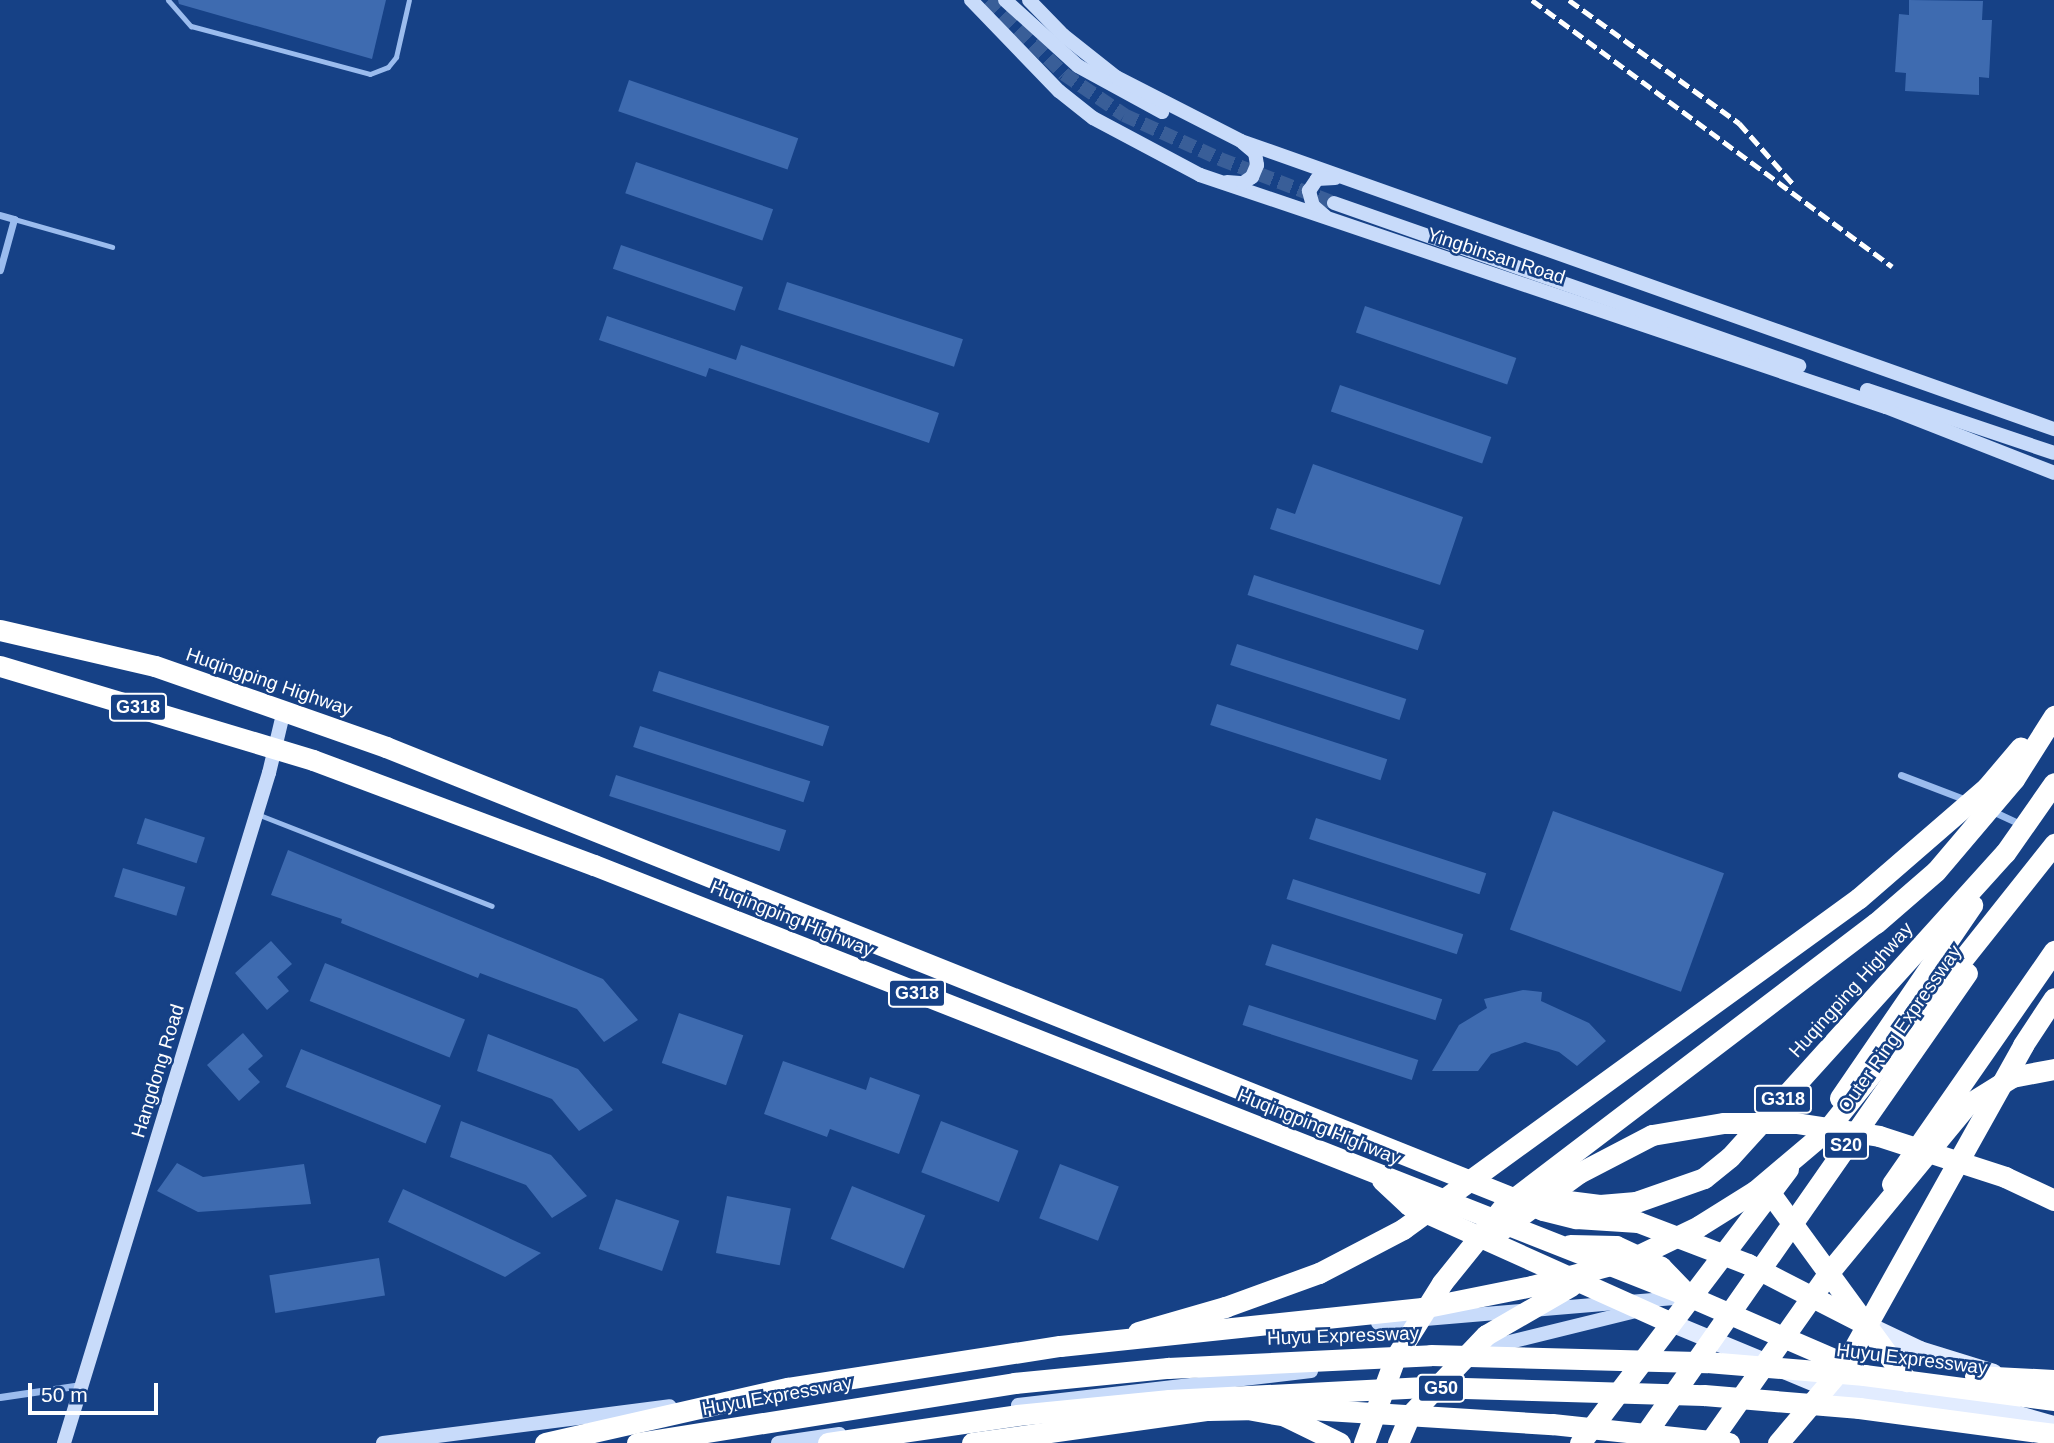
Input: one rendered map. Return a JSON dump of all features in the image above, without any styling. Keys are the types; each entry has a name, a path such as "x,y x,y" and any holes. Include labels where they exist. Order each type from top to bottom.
{"highway":[{"name":"Huqingping Highway","path":"0,630 155,666 284,710 1490,1189 1576,1218 1638,1222 1723,1254 1867,1325"},
{"name":"Huqingping Highway","path":"0,666 275,749 582,861 1556,1244 1616,1246 1661,1267 1690,1297 1845,1364"},
{"path":"545,1443 788,1388 1140,1332 1225,1307 1319,1273 1403,1228 1870,890 1987,787 2054,708"},
{"path":"1364,1443 1395,1358 1442,1283 1504,1206 1877,923 1936,871 2014,779 2054,716"},
{"name":"Huqingping Highway","path":"1490,1189 1600,1205 1670,1194 1704,1178 1730,1157 2005,853 2054,783"},
{"path":"1398,1443 1410,1415 1486,1335 1537,1302 1699,1226 1755,1191 1826,1131 2054,846"},
{"name":"Outer Ring Expressway","path":"1639,1443 2054,846"},
{"path":"1580,1443 1770,1193 1919,989 2005,853"},
{"path":"1710,1443 2054,951"},
{"path":"1778,1443 1845,1364 2023,1045 2054,998"},
{"path":"1830,1271 1967,1105 2012,1077 2054,1069"},
{"path":"1442,1283 1514,1216 1579,1173 1652,1135 1724,1123 1796,1123 1879,1136 2005,1177 2054,1200"},
{"path":"1373,1172 1409,1205 1671,1323"},
{"path":"1770,1193 1907,1381"},
{"path":"1060,1346 1422,1308 1532,1286 1629,1260"},
{"name":"Huyu Expressway","path":"637,1443 1000,1385 1168,1368 1431,1355 1707,1362 1864,1375 2054,1400"},
{"path":"1707,1362 2054,1380"},
{"name":"G50","path":"828,1443 1017,1415 1169,1400 1430,1387 1562,1388 1859,1408 2054,1434"},
{"path":"1169,1400 1552,1424 1729,1443"},
{"path":"972,1443 1208,1410 1247,1409 1285,1416 1340,1443"},
{"path":"1552,1424 1659,1443"}],"main road":[{"name":"Yingbinsan Road","path":"971,0 1059,91 1093,118 1200,175 1886,407 2054,473"},
{"path":"1006,0 1054,46 1103,83 1141,104 1241,141 1255,153 1257,164 1252,177 1229,182 1200,175"},
{"name":"Yingbinsan Road","path":"1029,0 1063,35 1116,77 1241,141 2054,429"},
{"path":"1333,222 1313,206 1309,191 1317,179 1331,177 1364,185"},
{"path":"1334,203 2054,453"},
{"path":"1993,432 2054,461"},
{"name":"Hangdong Road","path":"64,1443 257,814 284,710"},
{"path":"383,1443 1181,1339 1634,1306 1690,1297"},
{"path":"778,1443 1103,1392 1433,1360 1634,1306"},
{"path":"1671,1323 1825,1387 2008,1412"},
{"path":"1867,1325 1920,1350 2054,1391"},
{"path":"1845,1364 2054,1425"}],"street":[{"path":"0,215 14,219 0,270"},
{"path":"1902,775 2024,825"},
{"path":"0,1397 82,1385"}],"lane":[{"path":"167,0 191,26 370,74 388,67 396,57 408,0"},
{"path":"14,219 112,247"},
{"path":"257,814 492,906"}],"building":[{"path":"178,0 386,0 372,59 179,4"},
{"path":"1909,0 1983,1 1982,20 1992,20 1989,78 1979,77 1979,95 1905,91 1906,73 1895,72 1899,14 1909,15"},
{"path":"629,80 798,138 788,169 618,111"},
{"path":"636,162 773,209 762,240 625,193"},
{"path":"621,245 743,287 735,311 613,269"},
{"path":"787,282 963,339 954,367 778,310"},
{"path":"1365,306 1516,358 1507,385 1356,332"},
{"path":"607,316 736,360 741,345 939,413 929,443 709,368 706,377 599,340"},
{"path":"1340,385 1491,437 1482,464 1331,411"},
{"path":"1313,464 1463,517 1440,585 1270,529 1277,508 1295,514"},
{"path":"1254,575 1424,630 1418,650 1248,595"},
{"path":"1237,644 1406,699 1399,720 1230,665"},
{"path":"659,671 829,726 823,746 653,691"},
{"path":"1217,704 1387,759 1380,780 1210,725"},
{"path":"640,726 810,781 803,802 633,747"},
{"path":"616,775 786,830 779,851 609,796"},
{"path":"1553,811 1724,873 1681,992 1510,929"},
{"path":"145,818 205,837 197,863 137,844"},
{"path":"1316,818 1486,873 1479,894 1309,839"},
{"path":"288,850 603,979 638,1020 604,1042 577,1009 480,973 478,978 341,923 342,919 271,895"},
{"path":"123,868 185,887 176,916 114,897"},
{"path":"1293,879 1463,934 1457,954 1287,899"},
{"path":"271,941 292,964 277,977 289,991 267,1010 235,973"},
{"path":"1272,944 1442,999 1435,1020 1265,965"},
{"path":"325,963 465,1020 450,1058 310,1001"},
{"path":"1523,990 1542,992 1541,1001 1589,1023 1606,1041 1577,1066 1559,1052 1525,1042 1491,1054 1478,1071 1432,1071 1459,1025 1487,1008 1484,999"},
{"path":"1249,1005 1418,1060 1412,1080 1243,1025"},
{"path":"679,1013 743,1035 726,1085 662,1063"},
{"path":"243,1033 263,1056 248,1069 260,1082 239,1101 207,1065"},
{"path":"488,1034 578,1069 613,1110 579,1131 552,1099 477,1071"},
{"path":"301,1049 441,1106 426,1144 286,1087"},
{"path":"783,1061 866,1090 870,1077 920,1095 899,1154 830,1129 827,1137 764,1114"},
{"path":"461,1121 551,1155 587,1196 552,1218 526,1185 450,1157"},
{"path":"941,1121 1018,1151 999,1202 921,1172"},
{"path":"177,1163 203,1177 304,1164 311,1204 198,1212 157,1191"},
{"path":"1060,1164 1119,1187 1098,1241 1039,1218"},
{"path":"852,1186 925,1216 904,1268 831,1239"},
{"path":"403,1189 541,1253 505,1277 388,1222"},
{"path":"727,1196 791,1208 780,1265 716,1253"},
{"path":"616,1199 679,1221 662,1271 599,1249"},
{"path":"379,1258 385,1296 275,1313 269,1275"}],"tunnel":[{"path":"988,0 1064,74 1124,115 1220,159 1334,203"}],"railway":[{"path":"1532,0 1892,266"},
{"path":"1569,0 1739,123 1795,186"}]}
